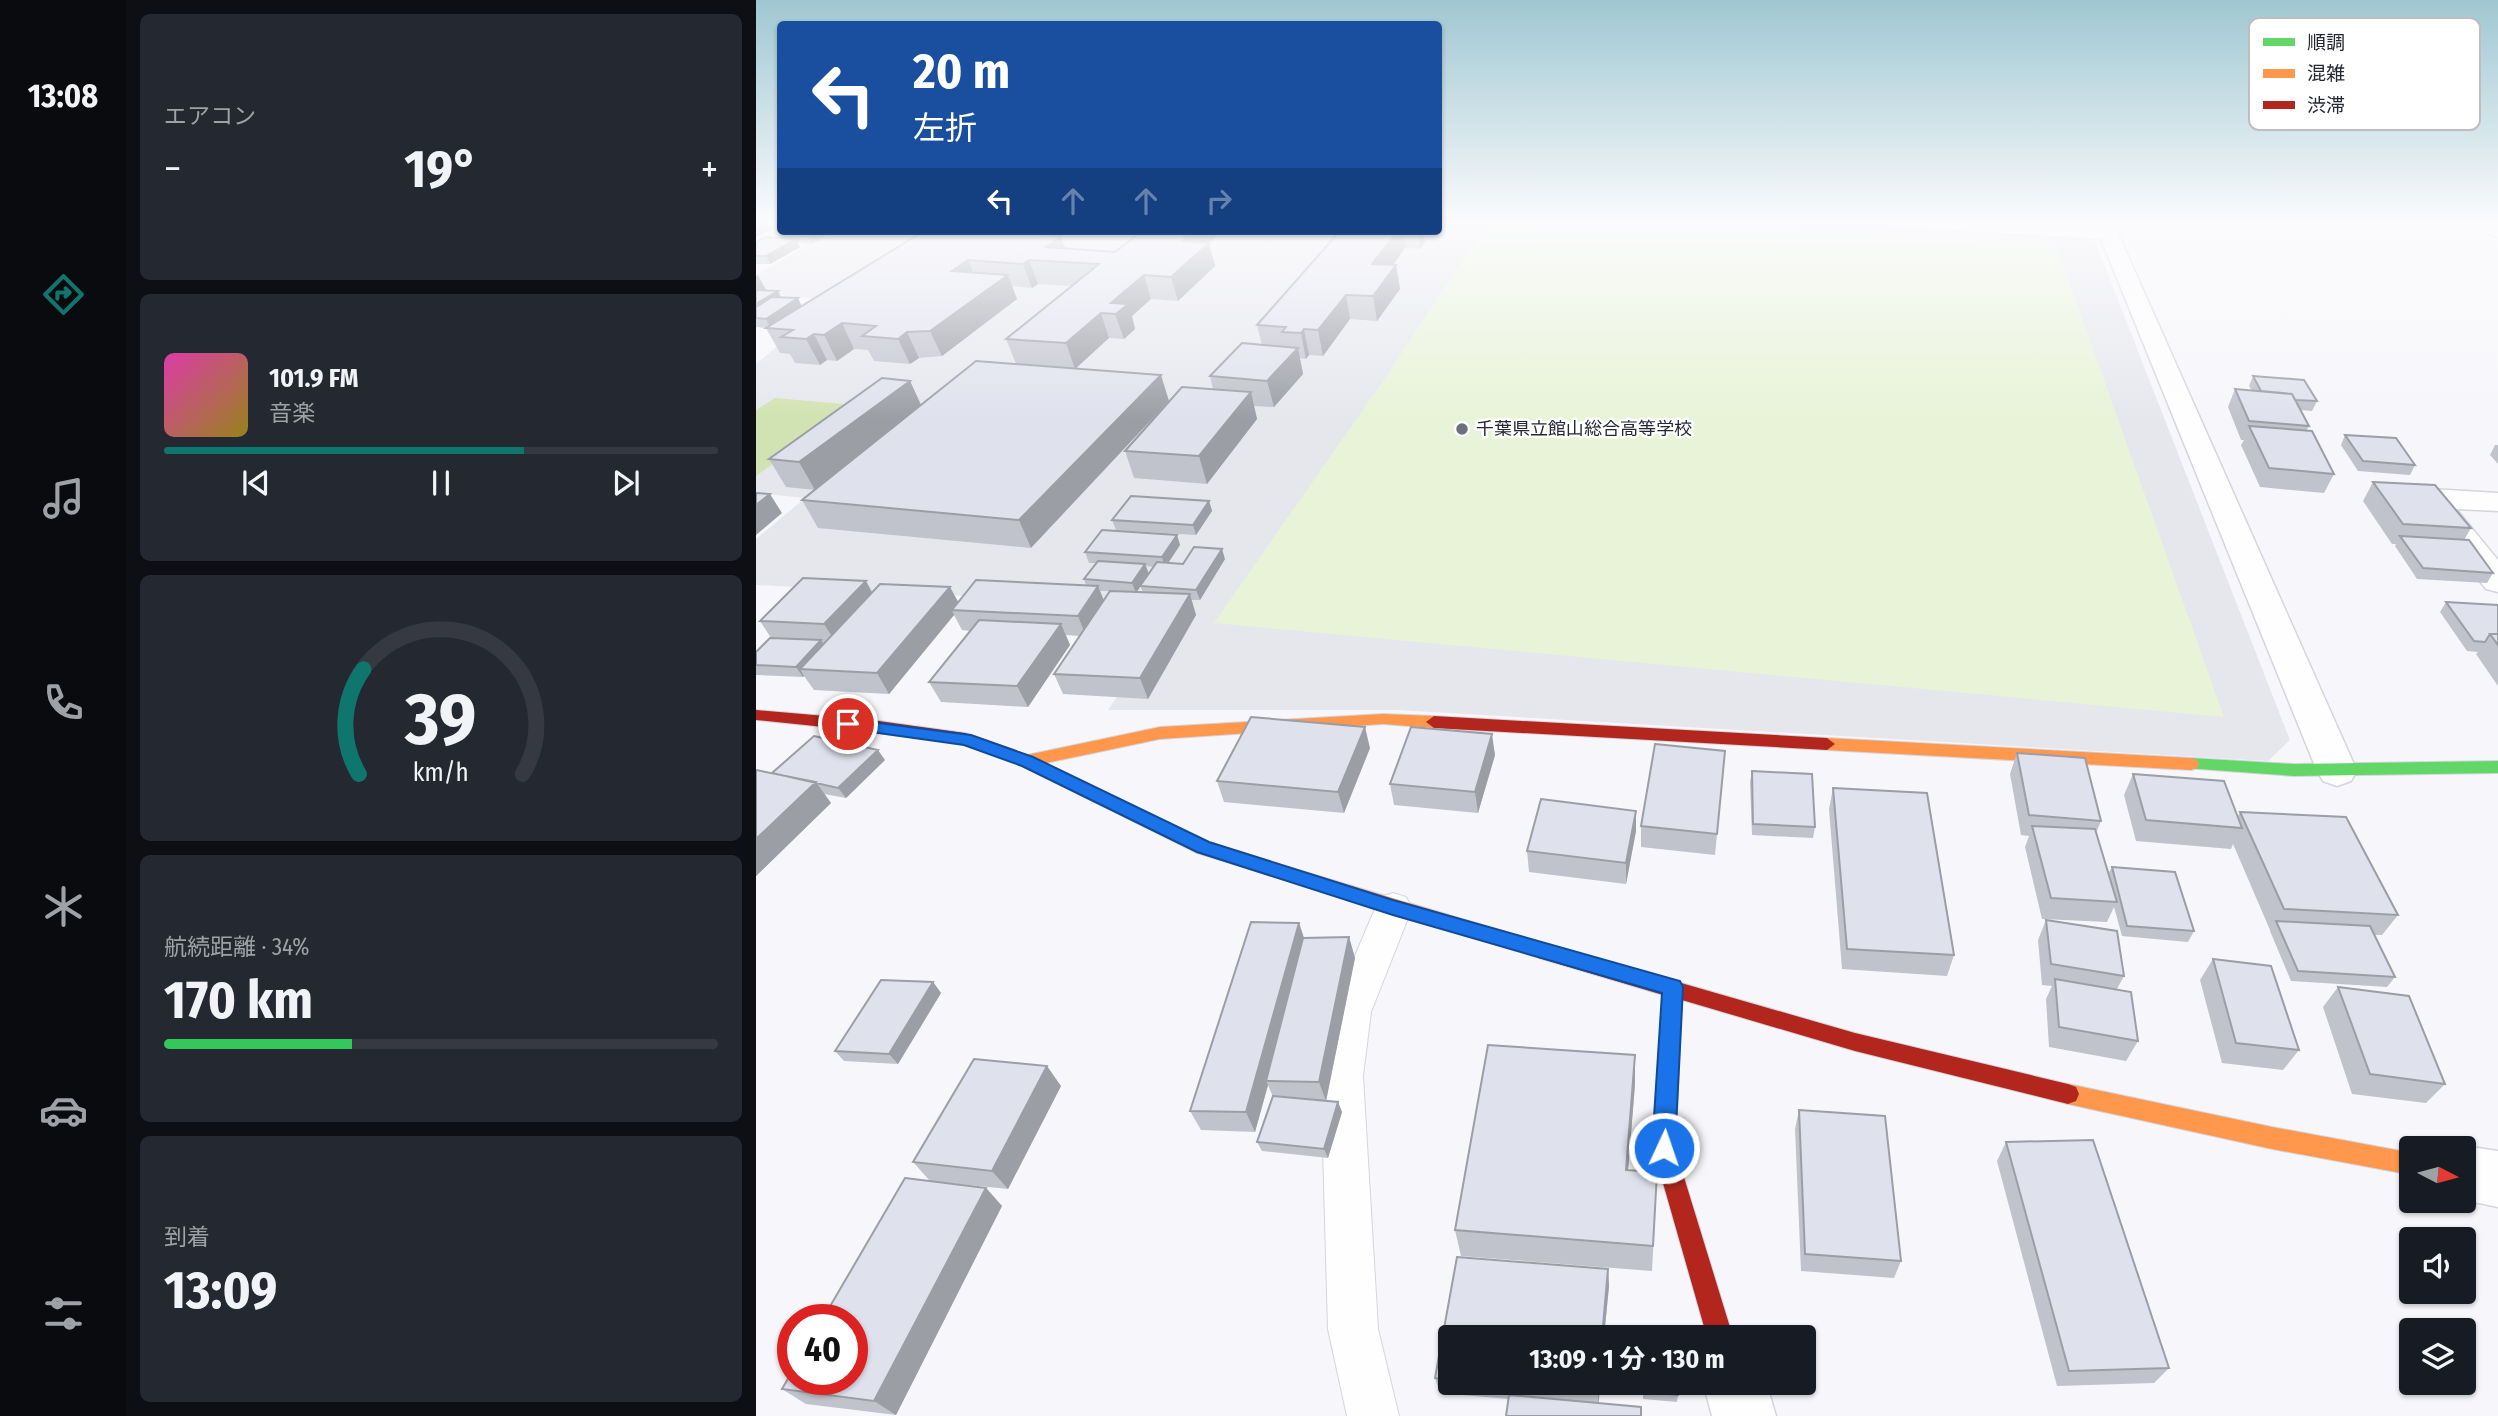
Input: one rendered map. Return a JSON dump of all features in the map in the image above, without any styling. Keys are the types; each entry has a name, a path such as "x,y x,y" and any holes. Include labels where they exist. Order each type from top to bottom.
{"street":[{"path":"2132,287 2337,771"},
{"path":"2498,502 2431,498 2498,582"},
{"path":"756,715 872,726 965,740 1027,761 1203,848 1393,908 1673,987 1855,1042 2027,1085 2272,1138 2399,1162"},
{"path":"1027,761 1160,733 1383,719 2337,771 2498,768"},
{"path":"1673,987 1664,1148 1716,1325"},
{"path":"2476,1175 2498,1179"},
{"path":"1738,1395 1744,1416"}],"lane":[{"path":"1373,1416 1353,1329 1342,1076 1351,1012 1393,908"}],"shaded area":[{"name":"千葉県立館山総合高等学校","path":"756,287 2113,287 2290,740 2268,761 1397,710 1108,710 1177,607 756,585 756,539 805,498 756,493 756,364 831,300 756,293"},
{"path":"1445,287 2071,287 2224,717 1214,623"},
{"path":"775,398 854,405 756,476 756,410"}],"building":[{"path":"833,287 991,287 930,331 907,332 898,339 862,336 876,326 842,323 824,335 814,334 806,339 781,337 793,330 766,328"},
{"path":"1070,287 1130,287 1111,303 1128,304 1116,314 1101,313 1066,343 1006,339"},
{"path":"1290,287 1380,287 1373,296 1346,295 1318,330 1282,332 1286,327 1257,325"},
{"path":"756,290 778,291 756,304"},
{"path":"772,297 798,298 766,319 756,318 756,307"},
{"path":"1242,343 1298,348 1267,381 1210,376"},
{"path":"976,361 1161,375 1019,520 802,500"},
{"path":"2253,376 2304,380 2317,401 2295,400 2292,394 2261,391"},
{"path":"882,378 910,381 799,462 769,459"},
{"path":"1182,387 1251,392 1199,456 1125,451"},
{"path":"2235,389 2292,394 2309,426 2249,421"},
{"path":"2249,426 2312,431 2334,474 2269,468"},
{"path":"2345,435 2396,438 2415,465 2363,461"},
{"path":"2373,482 2435,485 2471,528 2403,524"},
{"path":"756,493 770,494 756,505"},
{"path":"1131,496 1209,501 1193,525 1112,520"},
{"path":"1102,530 1177,535 1162,557 1085,552"},
{"path":"2400,536 2469,540 2493,573 2423,568"},
{"path":"1194,547 1222,549 1196,590 1140,586 1157,562 1183,564"},
{"path":"1098,561 1145,564 1132,583 1084,579"},
{"path":"803,578 866,581 824,624 760,621"},
{"path":"976,580 1098,586 1078,616 952,610"},
{"path":"880,584 950,587 877,673 800,669"},
{"path":"1110,591 1190,594 1140,678 1054,674"},
{"path":"2446,602 2498,605 2498,634 2490,634 2485,642 2474,641"},
{"path":"979,620 1061,624 1017,686 929,682"},
{"path":"2490,634 2498,634 2498,645"},
{"path":"770,638 821,640 796,667 756,665 756,652"},
{"path":"1251,717 1365,727 1338,792 1217,781"},
{"path":"1411,727 1492,734 1475,792 1390,784"},
{"path":"814,736 878,750 838,788 772,773"},
{"path":"1655,744 1725,751 1717,834 1641,826"},
{"path":"2017,753 2085,758 2101,821 2029,815"},
{"path":"756,770 816,782 756,839"},
{"path":"1752,771 1812,774 1815,827 1753,824"},
{"path":"2133,774 2224,781 2242,828 2146,820"},
{"path":"1833,788 1927,793 1954,955 1847,949"},
{"path":"1541,799 1636,811 1626,863 1527,851"},
{"path":"2240,812 2346,817 2398,915 2284,909"},
{"path":"2032,826 2095,829 2117,902 2051,898"},
{"path":"2112,867 2175,872 2194,931 2127,926"},
{"path":"2046,920 2117,931 2124,976 2051,964"},
{"path":"2276,921 2370,926 2395,977 2298,971"},
{"path":"1251,922 1299,923 1246,1112 1190,1111"},
{"path":"1349,937 1319,1082 1266,1081 1303,938"},
{"path":"2213,959 2271,966 2299,1050 2236,1043"},
{"path":"2055,979 2131,992 2138,1041 2059,1027"},
{"path":"881,980 933,982 889,1054 835,1051"},
{"path":"2338,987 2409,996 2445,1084 2370,1074"},
{"path":"1488,1045 1635,1055 1626,1170 1657,1172 1653,1246 1455,1230"},
{"path":"974,1059 1047,1066 992,1171 913,1162"},
{"path":"1273,1096 1338,1102 1324,1149 1257,1142"},
{"path":"1799,1110 1885,1116 1901,1261 1805,1254"},
{"path":"2093,1140 2169,1368 2069,1371 2006,1142"},
{"path":"905,1178 986,1188 874,1401 828,1395 868,1395 868,1304 831,1304"},
{"path":"1457,1257 1608,1269 1603,1325 1445,1325"},
{"path":"1509,1395 1641,1407 1641,1416 1506,1416"}],"traffic: fast":[{"path":"2191,764 2294,770 2498,767"}],"traffic: slow":[{"path":"1027,761 1160,733 1383,719 1434,722"},
{"path":"1827,744 2191,764"},
{"path":"1183,838 1203,848 1546,952"},
{"path":"2068,1094 2272,1138 2399,1162"}],"traffic: jam":[{"path":"756,715 872,726 965,739 1027,761 1183,838"},
{"path":"1434,722 1827,744"},
{"path":"1546,952 1855,1042 2068,1094"},
{"path":"1673,987 1664,1148 1716,1325"}],"place":[{"name":"千葉県立館山総合高等学校","path":"1462,429"}],"route":[{"path":"848,724 965,740 1027,761 1203,848 1393,908 1673,987 1664,1148"}]}
